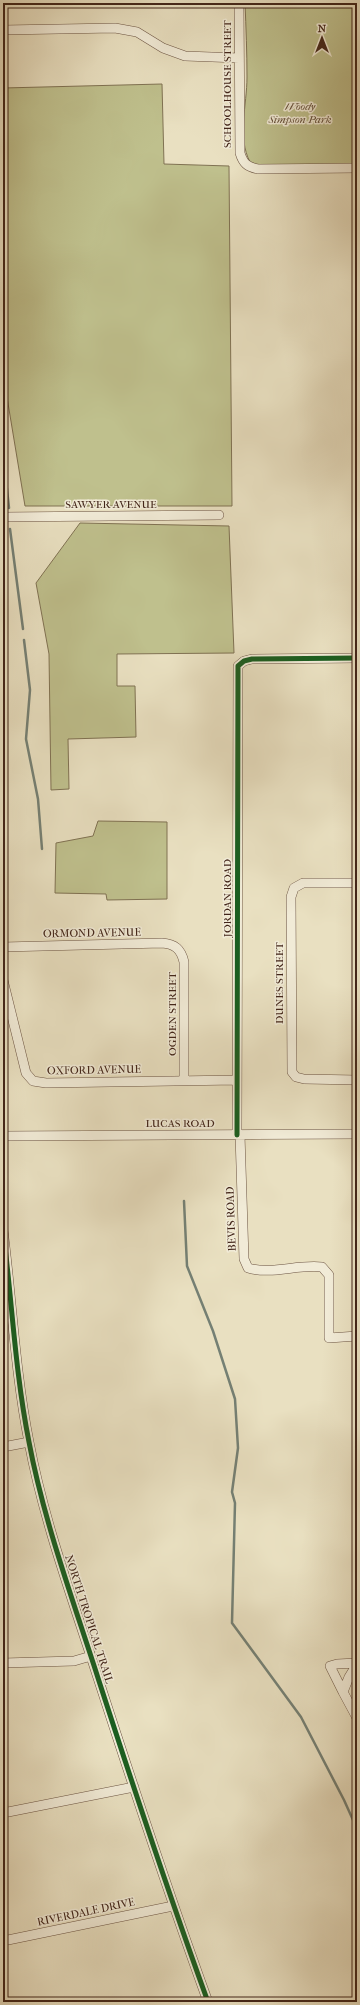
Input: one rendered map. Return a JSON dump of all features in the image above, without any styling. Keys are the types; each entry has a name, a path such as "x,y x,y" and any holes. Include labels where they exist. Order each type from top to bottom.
{"street":[{"name":"SCHOOLHOUSE STREET","path":"239,3 240,153 245,164 250,168 258,169 357,168"},
{"path":"3,30 115,28 137,32 162,48 173,53 197,57 239,58"},
{"name":"SAWYER AVENUE","path":"3,517 219,515"},
{"name":"JORDAN ROAD","path":"239,1135 238,666 241,663 252,659 357,658"},
{"name":"DUNES STREET","path":"357,883 303,882 294,888 290,897 292,1072 296,1076 304,1079 357,1080"},
{"name":"ORMOND AVENUE","path":"3,947 162,943 171,944 180,949"},
{"name":"OGDEN STREET","path":"180,949 184,962 184,1080"},
{"name":"OXFORD AVENUE","path":"3,980 26,1073 33,1081 46,1083 238,1080"},
{"name":"LUCAS ROAD","path":"3,1136 357,1134"},
{"name":"BEVIS ROAD","path":"239,1135 244,1259 248,1268 258,1271 310,1265 322,1267 329,1276 329,1338 357,1336"},
{"name":"NORTH TROPICAL TRAIL","path":"3,1230 5,1260 28,1442 57,1551 173,1906 208,2002"},
{"path":"3,1447 28,1442"},
{"path":"3,1664 74,1661 91,1656"},
{"path":"357,1664 337,1664 330,1666 357,1718"},
{"path":"343,1692 349,1677 357,1664"},
{"path":"3,1813 134,1788"},
{"name":"RIVERDALE DRIVE","path":"3,1941 173,1906"}],"green space":[{"name":"Woody Simpson Park","path":"245,3 357,3 357,168 258,165 250,162 246,152 243,132 247,88"},
{"path":"162,84 164,164 229,166 232,506 25,506 3,373 3,88"},
{"path":"80,523 229,526 234,653 117,654 117,686 135,686 136,737 68,739 69,789 51,790 49,654 36,583"},
{"path":"98,821 167,822 167,899 107,900 106,894 55,893 56,843 93,836"}],"water":[{"path":"249,3 272,3 272,6 249,6"}],"waterway":[{"path":"3,453 9,508"},
{"path":"10,529 23,629"},
{"path":"24,640 30,690 26,739 38,799 42,849"},
{"path":"184,1201 187,1266 213,1331 235,1399 238,1448 232,1492 235,1503 232,1623 301,1717 344,1800 353,1820 357,1836"}],"cycle path":[{"path":"237,1135 238,666 244,661 252,659 357,658"},
{"path":"3,1230 20,1389 35,1472 60,1561 124,1759 208,2002"}]}
